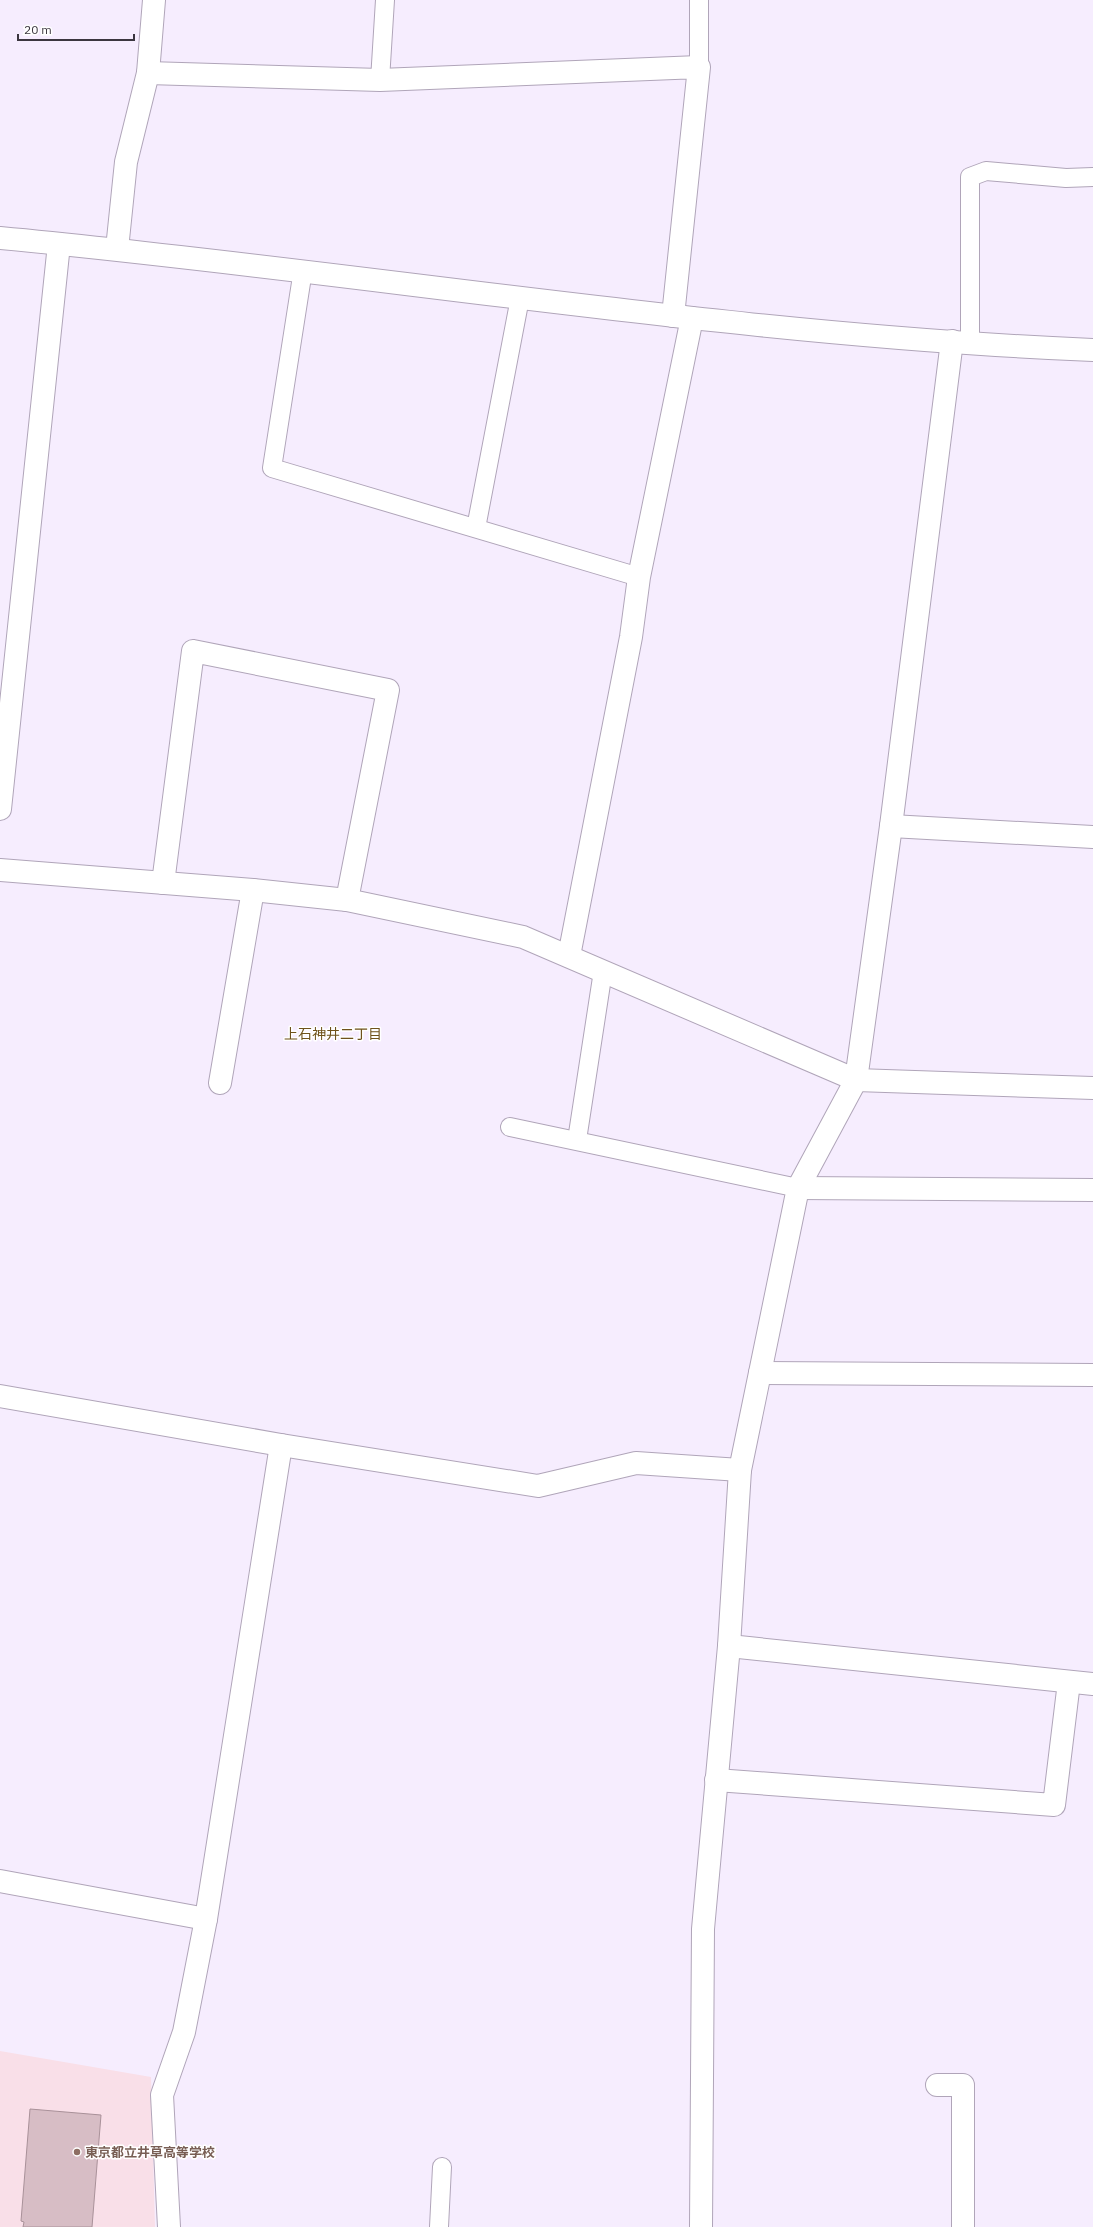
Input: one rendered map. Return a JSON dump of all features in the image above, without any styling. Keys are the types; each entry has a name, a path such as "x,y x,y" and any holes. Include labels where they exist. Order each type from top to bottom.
{"street":[{"path":"117,249 126,162 148,74 154,0"},
{"path":"148,74 380,80 699,67 682,317 631,637 569,956"},
{"path":"0,238 117,249 303,270 520,298 824,332 1093,350"},
{"path":"0,809 6,686 59,244"},
{"path":"701,2227 703,1929 729,1646 740,1470 798,1188 856,1080 961,342"},
{"path":"164,883 192,652 388,690 347,900"},
{"path":"891,826 1093,837"},
{"path":"0,870 254,890 347,900 523,937 856,1080 1093,1088"},
{"path":"220,1083 254,890"},
{"path":"798,1188 1093,1190"},
{"path":"760,1373 1093,1375"},
{"path":"0,1396 281,1445 538,1486 636,1463 740,1470"},
{"path":"169,2227 162,2095 184,2032 206,1919 281,1445"},
{"path":"729,1646 1093,1684"},
{"path":"716,1780 1054,1805 1069,1682"},
{"path":"0,1882 206,1919"},
{"path":"937,2085 964,2085 963,2227"}],"lane":[{"path":"380,80 385,0"},
{"path":"699,0 699,67"},
{"path":"961,342 970,177 986,171 1066,178 1093,177"},
{"path":"303,270 272,468 640,577"},
{"path":"476,528 520,298"},
{"path":"577,1140 603,972"},
{"path":"510,1127 798,1188"},
{"path":"439,2227 442,2167"}],"shaded area":[{"name":"東京都立井草高等学校","path":"0,2051 151,2077 155,2227 0,2227"}],"building":[{"path":"30,2109 101,2115 92,2227 23,2227 24,2222 21,2221"}],"place":[{"name":"東京都立井草高等学校","path":"77,2152"}],"district":[{"name":"上石神井二丁目","path":"333,1034"}]}
